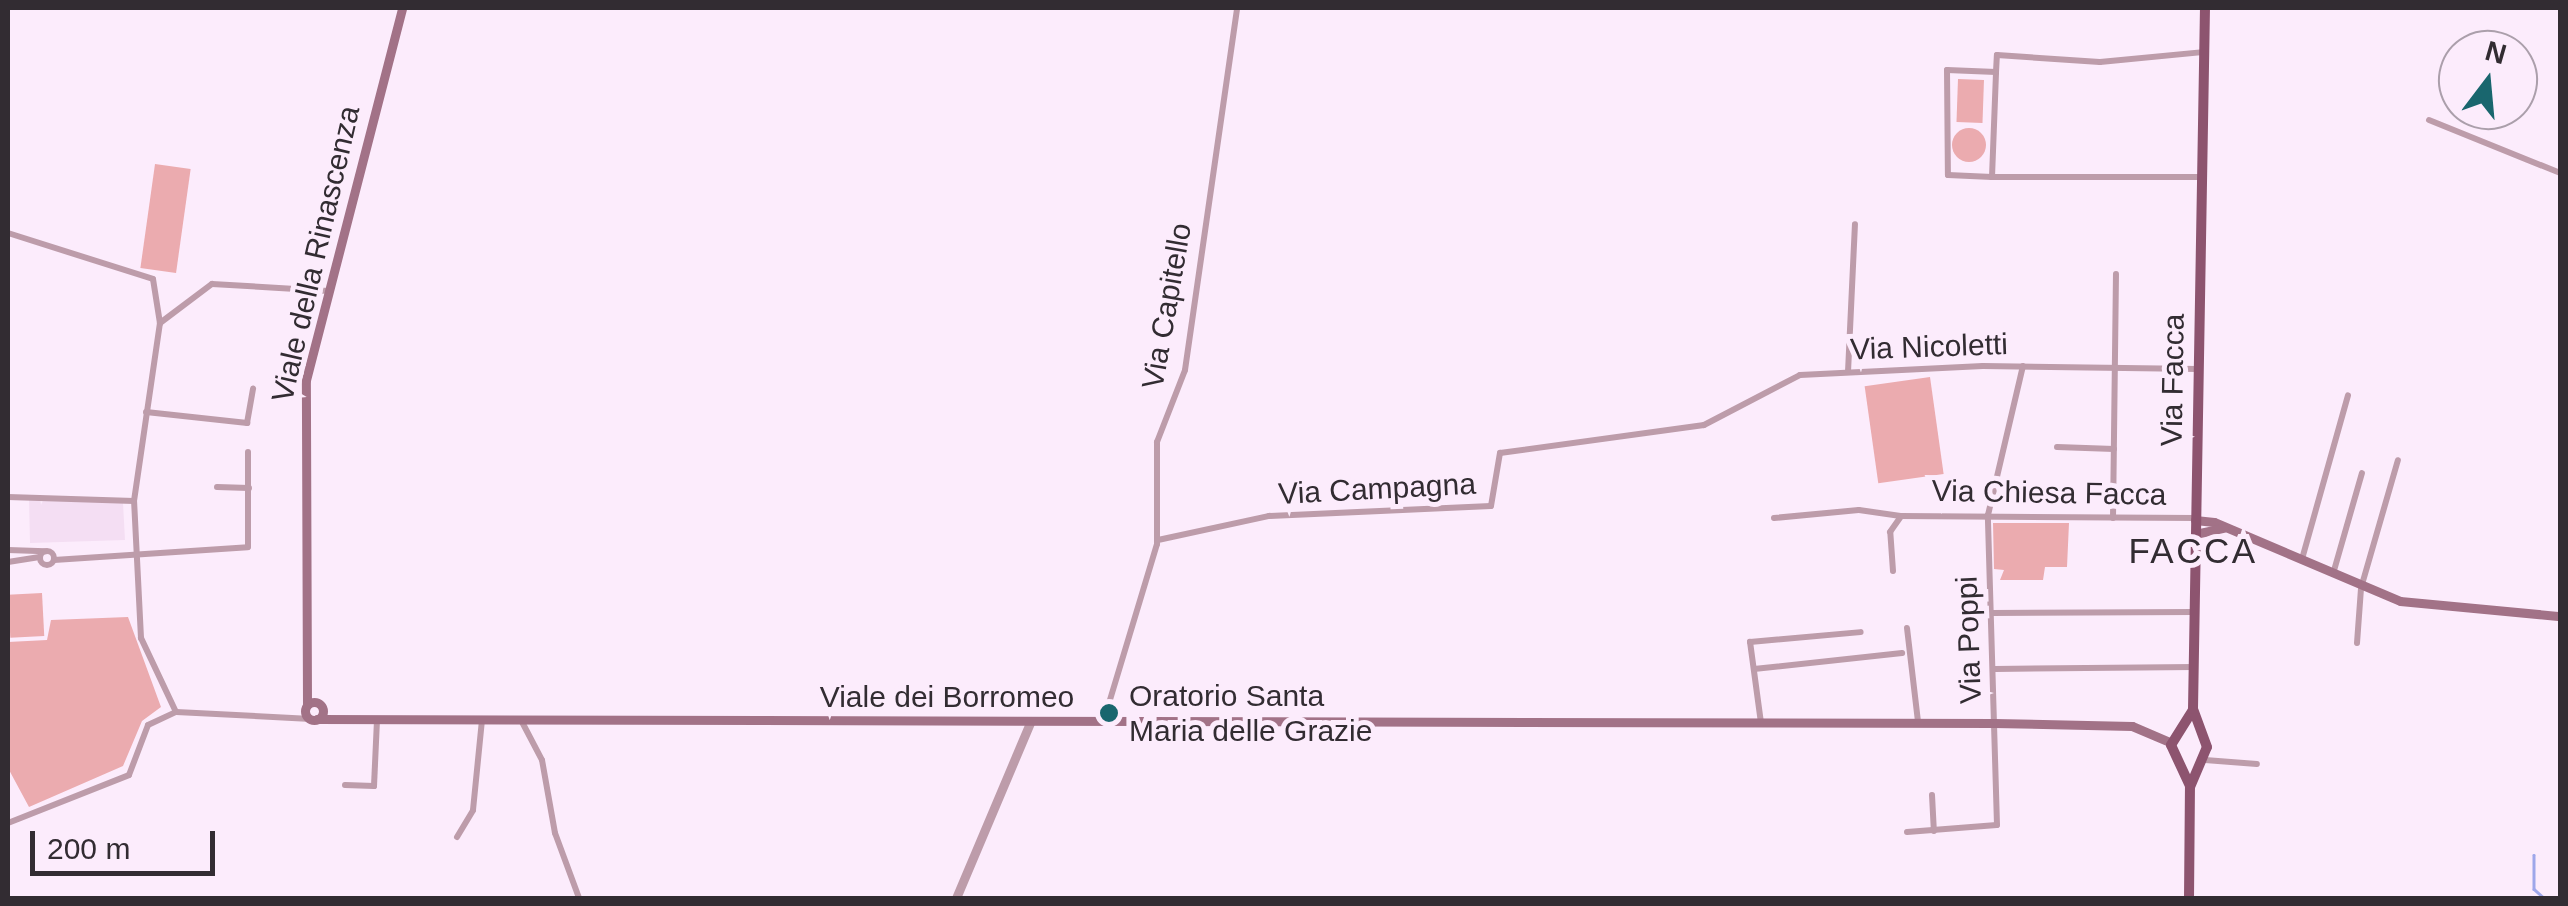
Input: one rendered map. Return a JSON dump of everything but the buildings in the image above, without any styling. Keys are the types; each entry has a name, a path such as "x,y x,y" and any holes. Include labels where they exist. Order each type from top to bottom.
{"main road":[{"name":"Viale della Rinascenza","path":"313,704 302,422 329,291 402,8"},
{"name":"Via Facca","path":"2200,734 2193,709 2206,8"},
{"path":"2195,519 2302,560 2361,588 2440,608 2489,606 2560,616"},
{"path":"2195,534 2222,528"},
{"name":"Viale dei Borromeo","path":"313,704 339,718"},
{"path":"313,704 314,719"},
{"path":"313,704 314,719"},
{"name":"Via Facca","path":"2182,732 2193,709"},
{"name":"Viale dei Borromeo","path":"314,719 1994,723 2132,726 2172,743"},
{"path":"2189,898 2190,787 2208,747 2200,734 2182,732 2172,743 2190,787"},
{"path":"2180,766 2201,763"}],"street":[{"name":"Via Capitello","path":"1103,723 1158,540 1156,442 1185,370 1237,8"},
{"path":"1992,177 1997,56 2100,62 2205,52"},
{"path":"1996,72 1947,70 1946,170 1992,177 2202,177"},
{"path":"2429,120 2560,173"},
{"path":"1848,372 1856,224"},
{"path":"8,233 153,280 160,322 134,500 132,552 141,638 176,712"},
{"path":"2114,518 2116,274"},
{"path":"160,322 212,284 329,291"},
{"name":"Via Nicoletti","path":"1674,431 1704,424 1789,378 2024,366 2198,369"},
{"name":"Via Poppi","path":"1907,832 1997,825 1988,514 2024,366"},
{"path":"146,412 247,423 253,389"},
{"path":"2302,560 2348,395"},
{"name":"Via Campagna","path":"1158,540 1269,516 1491,506 1500,453 1674,431"},
{"path":"2056,447 2114,448"},
{"path":"43,554 48,565 54,560 132,552 248,547 248,452"},
{"path":"2358,643 2361,588 2398,460"},
{"path":"2333,576 2362,473"},
{"path":"216,488 249,488"},
{"path":"8,497 134,500"},
{"path":"1774,518 1860,510 1901,516"},
{"name":"Via Chiesa Facca","path":"1894,571 1890,532 1901,516 2195,519"},
{"path":"8,550 43,554"},
{"path":"8,562 43,554"},
{"path":"1992,613 2194,612"},
{"path":"1907,628 1918,724"},
{"path":"1761,723 1750,642 1861,632"},
{"path":"1754,669 1902,653"},
{"path":"1995,669 2194,666"},
{"path":"295,718 313,704"},
{"path":"8,822 129,775 148,725 176,712 314,719"},
{"path":"345,786 374,786 376,719"},
{"path":"457,837 473,810 482,720"},
{"path":"520,720 542,760 555,832 579,898"},
{"path":"956,898 1030,723"},
{"path":"2201,763 2257,764"},
{"path":"1932,794 1934,831"}],"shaded area":[{"path":"1958,79 1984,80 1982,123 1956,122"},
{"path":"1969,128 1981,133 1986,145 1981,157 1969,162 1957,157 1952,145 1957,133"},
{"path":"155,164 191,169 176,273 140,268"},
{"path":"1930,377 1944,474 1878,483 1865,386"},
{"path":"29,498 40,498 41,505 44,498 123,503 125,540 30,543"},
{"path":"1993,523 2069,523 2067,567 2045,567 2043,580 2000,580 2004,570 1994,569"},
{"path":"42,593 44,636 10,638 8,595"},
{"path":"128,617 161,707 142,721 123,766 29,807 8,768 8,642 47,640 51,620"}],"waterway":[{"path":"2534,855 2534,889 2544,898"}],"place":[{"name":"Oratorio Santa Maria delle Grazie","path":"1109,713"}],"district":[{"name":"FACCA","path":"2193,551"}]}
